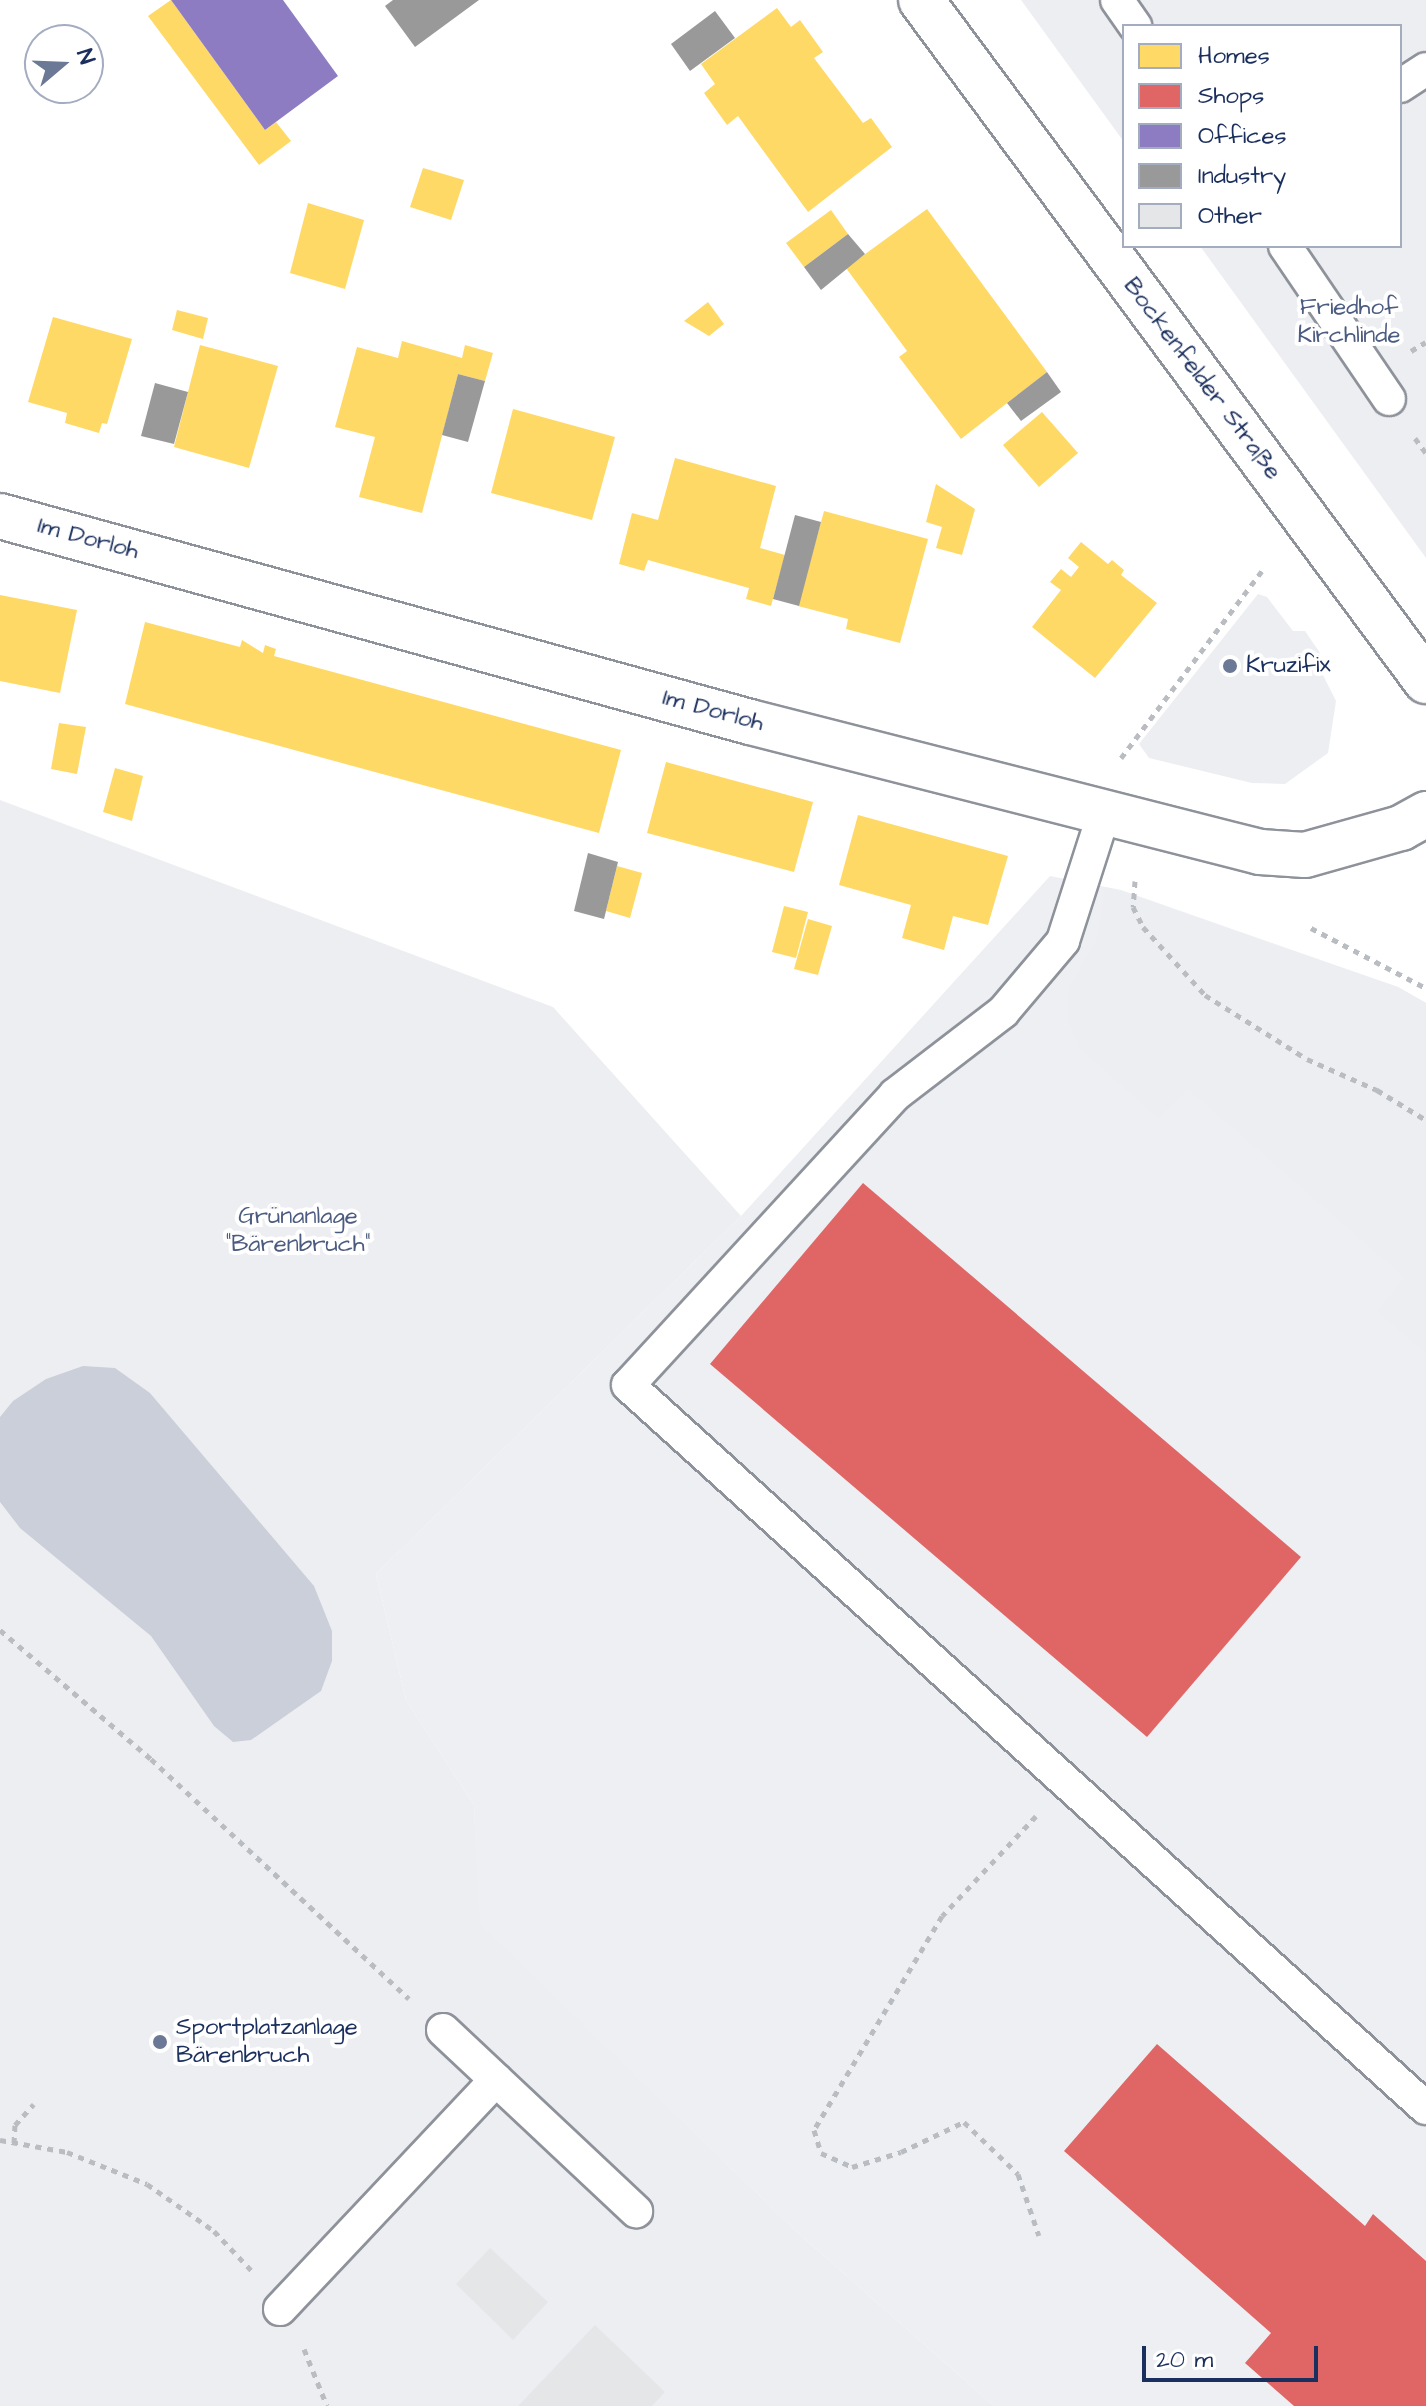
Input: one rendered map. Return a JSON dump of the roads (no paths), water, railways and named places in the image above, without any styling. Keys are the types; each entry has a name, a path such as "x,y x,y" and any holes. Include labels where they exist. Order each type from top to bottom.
{"street":[{"name":"Bockenfelder Straße","path":"921,0 1426,681"},
{"name":"Im Dorloh","path":"0,516 750,722 1260,852 1305,855 1401,828 1426,814"}],"lane":[{"path":"1117,0 1134,24"},
{"path":"1402,85 1426,69"},
{"path":"1286,248 1389,399"},
{"path":"1104,813 1063,941 1003,1012 895,1095 628,1385 1426,2108"},
{"path":"443,2030 636,2211"},
{"path":"280,2309 496,2080"}],"place":[{"name":"Kruzifix","path":"1230,666"},
{"name":"Sportplatzanlage Bärenbruch","path":"160,2042"}],"park label":[{"name":"Friedhof Kirchlinde","path":"1349,322"},
{"name":"Grünanlage \"Bärenbruch\"","path":"298,1231"}]}
